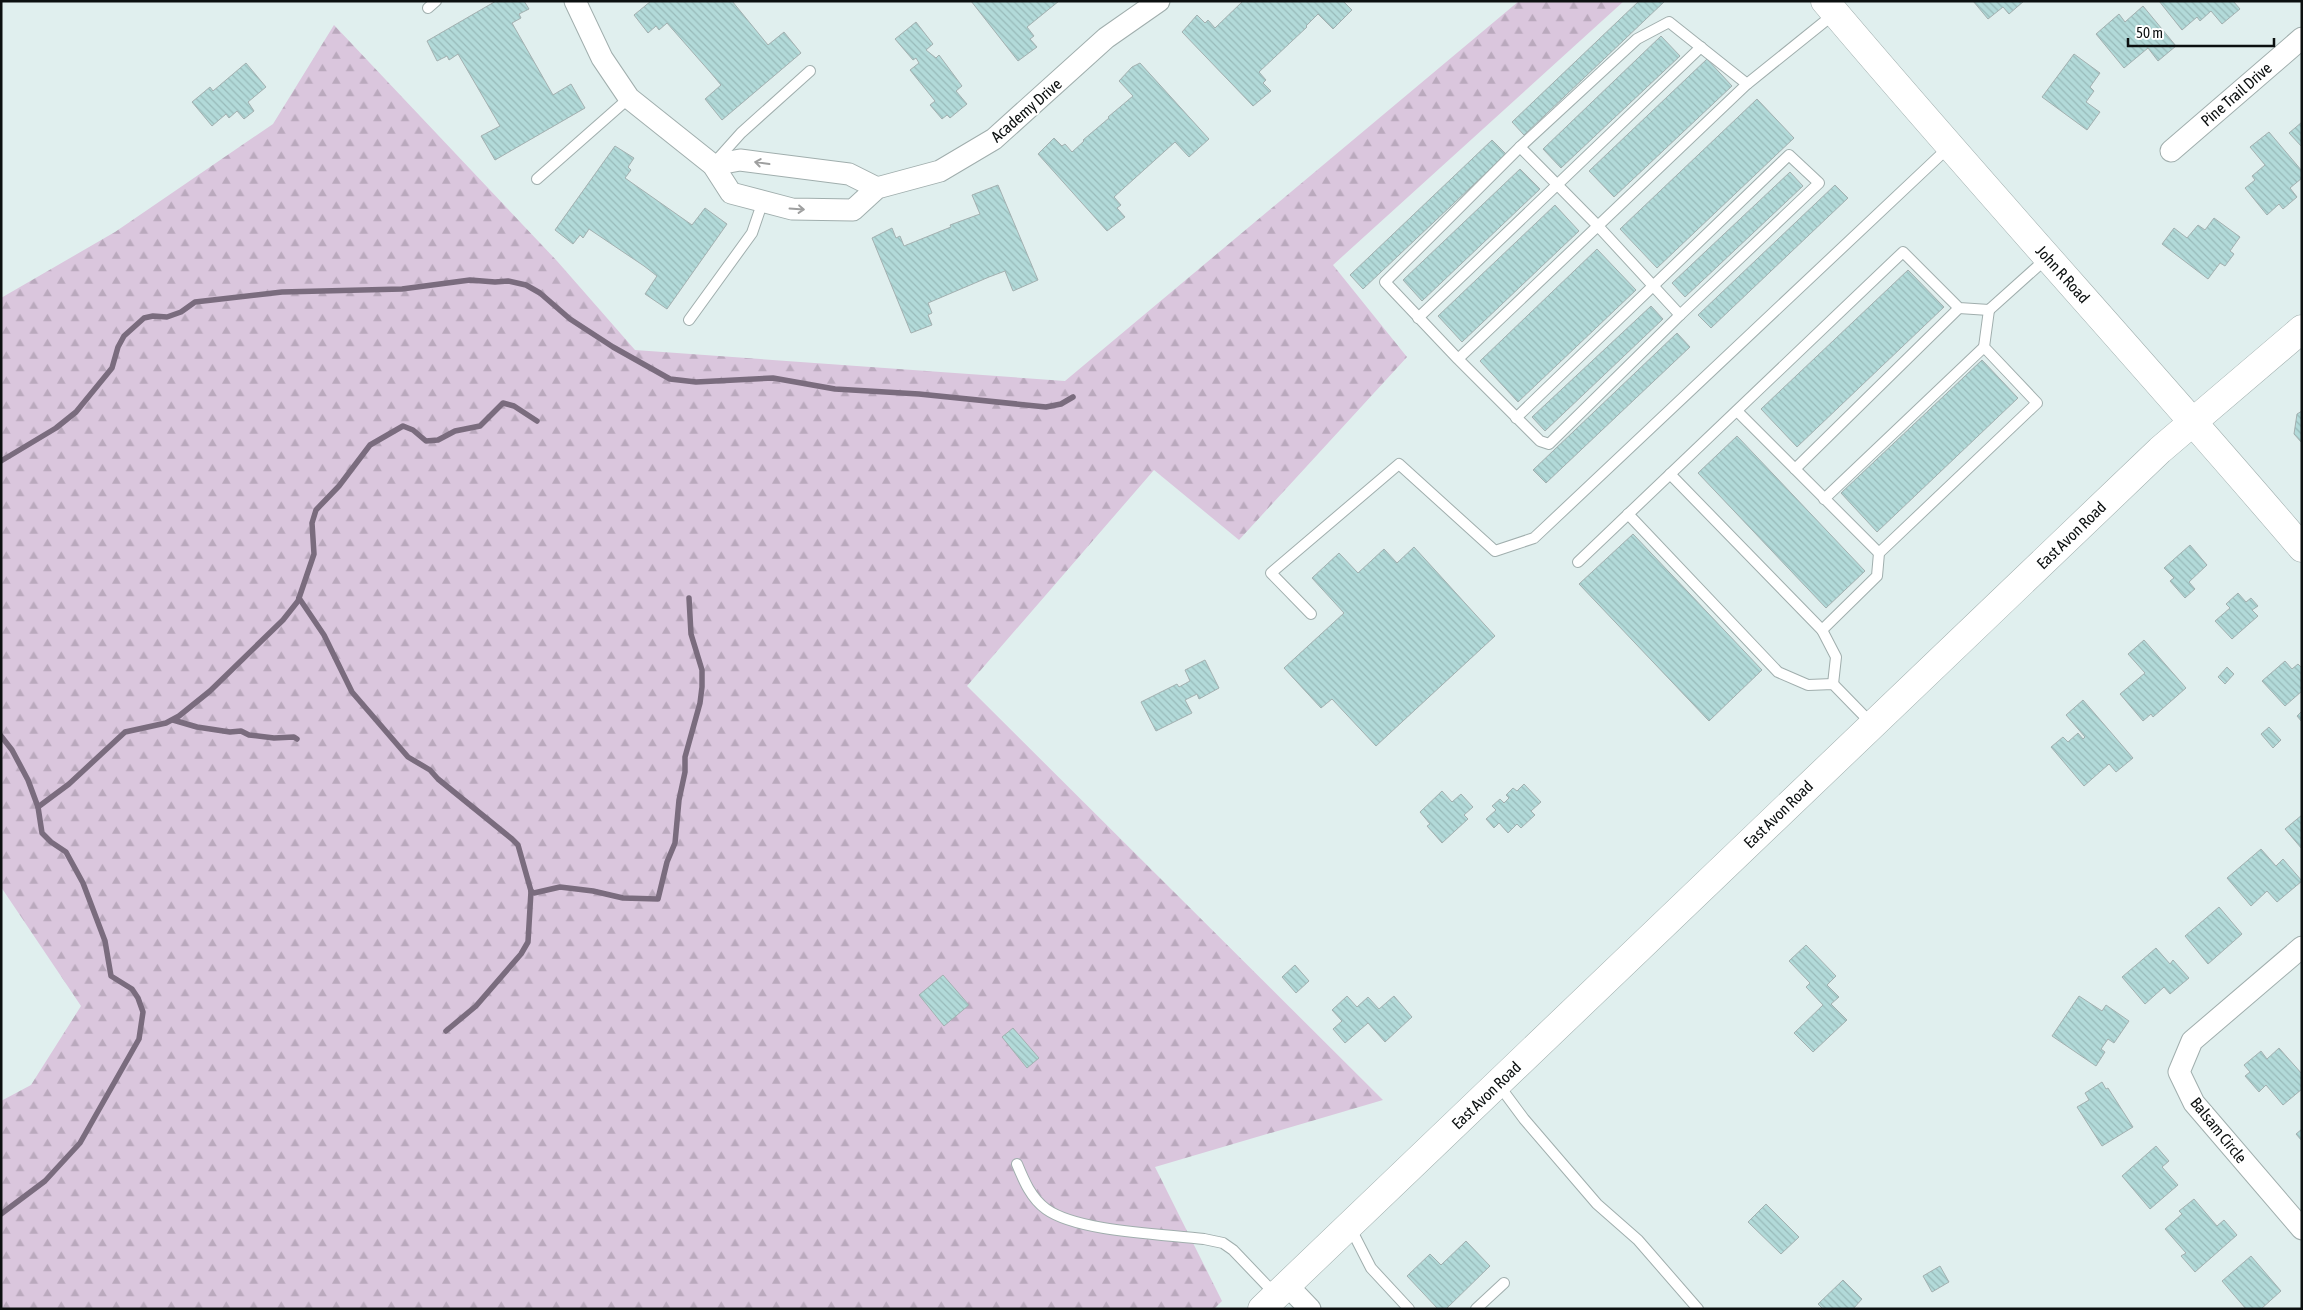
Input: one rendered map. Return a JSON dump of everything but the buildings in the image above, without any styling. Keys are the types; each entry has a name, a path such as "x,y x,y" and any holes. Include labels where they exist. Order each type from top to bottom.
{"main road":[{"name":"John R Road","path":"1836,5 1950,146 2193,421 2302,548"},
{"name":"East Avon Road","path":"1271,1301 2160,450 2297,336"}],"street":[{"name":"Academy Drive","path":"579,2 602,58 629,98 713,165 731,193 792,209 853,210 876,188 940,171 994,139 1106,38 1159,1"},
{"name":"Pine Trail Drive","path":"2171,151 2302,38"},
{"path":"713,165 740,160 849,174 876,188"},
{"name":"Balsam Circle","path":"2302,947 2192,1040 2179,1072 2194,1103 2302,1229"},
{"path":"1271,1301 1310,1309"}],"lane":[{"path":"1458,359 1747,84 1836,5"},
{"path":"1516,418 1790,154 1819,184 1680,315 1549,444 1540,441 1516,418 1384,282 1520,147 1637,38 1669,22 1747,84"},
{"path":"1418,318 1701,47"},
{"path":"713,165 741,133 810,71"},
{"path":"537,179 629,98"},
{"path":"1311,614 1271,573 1399,464 1495,551 1534,538 1950,146"},
{"path":"1520,147 1597,225 1680,315"},
{"path":"689,320 752,233 763,201"},
{"path":"1578,562 1903,252 1960,308 1989,310"},
{"path":"1824,499 1984,347 1989,310 2048,257"},
{"path":"1795,469 1960,308"},
{"path":"1822,630 1878,576 1879,552 2036,403 1984,347"},
{"path":"1737,411 1879,552"},
{"path":"1670,474 1822,630 1836,656 1833,684"},
{"path":"1628,514 1778,672 1808,685 1833,684 1872,724"},
{"path":"1498,1083 1524,1119 1597,1204 1638,1240 1698,1309"},
{"path":"1017,1164 1030,1192 1046,1209 1080,1223 1223,1243 1233,1250 1271,1301"},
{"path":"1350,1225 1371,1268 1409,1309"},
{"path":"1476,1309 1504,1283"}],"green space":[{"path":"1519,1 1624,1 1333,265 1407,357 1239,540 1154,470 967,686 1383,1100 1155,1167 1222,1301 1214,1309 1,1309 1,1101 31,1085 81,1006 1,887 1,298 115,232 273,124 334,25 557,261 635,350 1065,381"}],"waterway":[{"path":"1,461 56,428 76,412 112,368 118,347 124,336 144,318 153,316 167,317 181,312 195,302 282,292 402,289 470,280 508,281 526,285 540,293 570,319 613,347 670,379 696,382 773,378 835,389 919,394 1046,407 1061,404 1073,397"},
{"path":"38,807 69,784 125,732 166,723 179,716 210,691 283,620 298,601 314,554 312,523 316,510 339,486 370,445 403,426 413,430 426,441 438,440 455,431 480,426 503,403 514,406 537,421"},
{"path":"299,598 324,635 352,692 408,757 430,770 438,779 518,845 531,891 528,942 521,954 476,1006 446,1031"},
{"path":"531,891 534,893 560,887 593,891 623,898 658,899 667,862 675,843 679,800 685,772 685,757 700,703 702,687 702,670 691,634 689,598"},
{"path":"173,720 197,727 230,732 241,731 249,735 274,738 294,737 297,739"},
{"path":"1,736 12,750 28,780 38,807 42,833 66,852 83,883 105,941 111,976 132,989 138,998 143,1012 139,1039 80,1143 45,1181 1,1214"}]}
